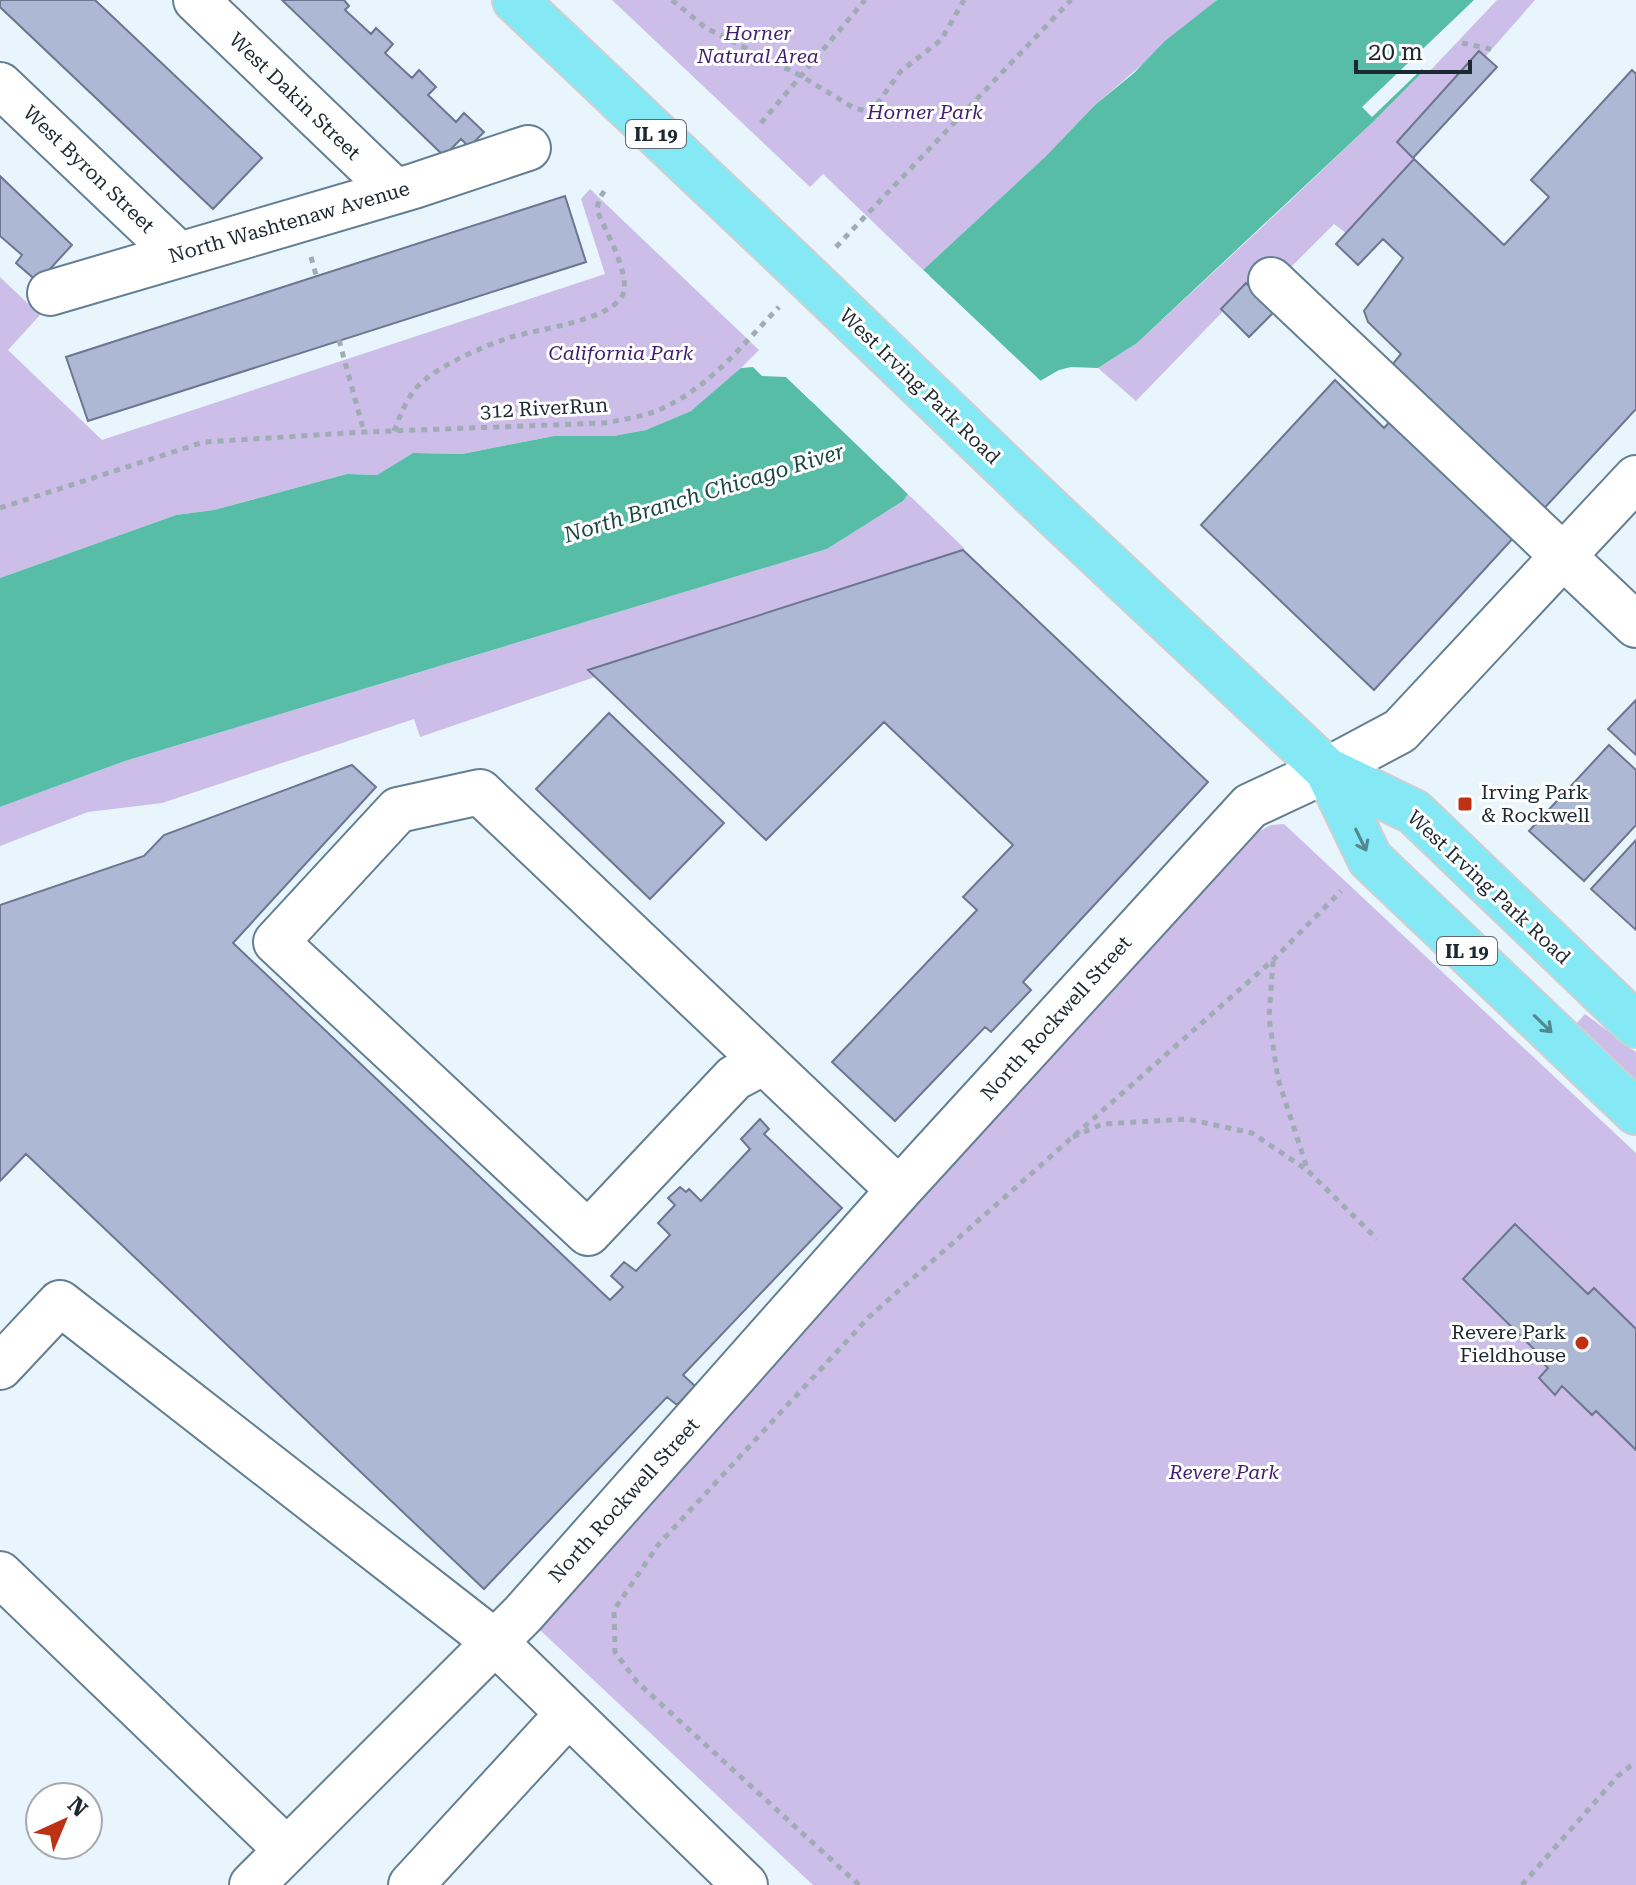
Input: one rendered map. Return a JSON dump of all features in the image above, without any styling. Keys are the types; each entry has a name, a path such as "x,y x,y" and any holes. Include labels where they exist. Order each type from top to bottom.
{"main road":[{"name":"West Irving Park Road","path":"515,0 1327,770 1414,812 1636,1025"},
{"name":"West Irving Park Road","path":"1327,770 1370,859 1636,1112"}],"street":[{"name":"West Dakin Street","path":"196,0 395,191"},
{"name":"West Byron Street","path":"0,85 178,254"},
{"name":"North Washtenaw Avenue","path":"50,293 395,191 528,148"},
{"path":"1271,280 1636,625"},
{"name":"North Rockwell Street","path":"252,1885 509,1628 899,1190 1250,806 1400,731 1636,478"},
{"path":"764,1062 734,1078 588,1233 276,942 398,810 480,792 899,1190"},
{"path":"0,1367 60,1303 509,1628 568,1714 745,1885"},
{"path":"0,1574 287,1850"},
{"path":"411,1885 568,1714"}],"path":[{"path":"672,0 706,28 801,76 854,108 871,112 901,71 941,40 964,0"},
{"path":"761,123 865,0"},
{"name":"312 RiverRun","path":"0,508 204,442 604,423 668,406 692,392 1071,0"},
{"path":"1462,43 1491,49"},
{"path":"394,431 402,410 421,383 449,365 509,338 601,314 616,305 623,295 625,280 597,210 605,190"},
{"path":"339,340 364,432"},
{"path":"859,1885 637,1682 615,1652 614,1610 658,1545 869,1317 1273,960 1341,891"},
{"path":"1273,960 1269,1018 1278,1079 1308,1171"},
{"path":"1068,1139 1102,1124 1187,1119 1252,1133 1308,1171 1377,1239"},
{"path":"1522,1885 1618,1776 1634,1763"}],"green space":[{"name":"Horner Natural Area","path":"612,0 1217,0 1095,105 1045,157 923,270 823,174 810,187"},
{"path":"1494,0 1535,0 1485,57 1479,51 1397,142 1414,159 1346,233 1334,224 1283,275 1270,263 1136,401 1098,368 1137,343 1257,232 1374,121"},
{"name":"California Park","path":"590,189 759,350 726,383 691,411 646,430 613,436 554,436 462,454 413,453 377,475 347,474 214,510 176,515 0,578 0,277 40,315 8,350 102,440 605,274 581,199"},
{"path":"908,494 963,550 589,670 595,677 420,737 414,719 162,803 88,812 0,846 0,807 125,761 827,549 903,501"},
{"name":"Revere Park","path":"1284,824 1636,1153 1636,1885 813,1885 526,1617 1260,831 1271,825"},
{"path":"1585,1014 1636,1052 1636,1081 1576,1024"}],"water":[{"name":"North Branch Chicago River","path":"1217,0 1494,0 1374,121 1137,343 1098,368 1071,367 1040,381 1020,362 902,488 908,494 903,501 827,549 125,761 0,807 0,578 176,515 214,510 347,474 377,475 413,453 462,454 554,436 613,436 646,430 691,411 741,368 753,367 762,376 786,377 811,401 930,276 923,270 1045,157 1095,105 1134,73 1165,41"}],"pier":[{"path":"1474,0 1497,0 1427,74 1422,69 1372,117 1362,107"},
{"path":"920,267 1043,383 1037,384 1021,368 907,487 912,492 911,497 782,373 789,374 811,395 924,277"}],"building":[{"path":"0,0 95,0 262,158 213,209 0,7"},
{"path":"282,0 344,0 349,6 345,10 371,34 376,28 393,44 385,53 412,78 419,70 436,87 428,95 456,122 464,113 484,132 469,147 461,139 444,156"},
{"path":"1479,51 1497,67 1413,158 1397,142"},
{"path":"1632,70 1636,74 1636,409 1538,515 1388,370 1401,354 1368,322 1364,311 1403,258 1383,239 1358,265 1336,244 1414,159 1504,245 1549,197 1531,180"},
{"path":"0,176 72,245 38,282 16,263 22,255 0,236"},
{"path":"565,196 586,262 88,421 66,357"},
{"path":"1246,283 1275,311 1249,337 1221,309"},
{"path":"1335,380 1384,428 1394,417 1516,535 1374,690 1201,525"},
{"path":"963,550 1208,782 1023,982 1031,990 991,1032 985,1027 895,1121 832,1062 977,910 963,897 1013,845 884,722 766,840 588,670"},
{"path":"1636,700 1636,755 1608,729"},
{"path":"609,713 724,823 650,899 536,789"},
{"path":"1609,745 1636,770 1636,825 1584,881 1529,831"},
{"path":"352,765 376,787 233,943 610,1300 623,1287 611,1276 624,1262 636,1271 670,1235 658,1223 675,1205 668,1198 680,1187 686,1192 689,1189 701,1201 750,1149 741,1139 760,1119 769,1129 764,1134 842,1208 683,1375 695,1386 677,1405 667,1397 484,1589 26,1154 0,1181 0,905 144,856 164,835"},
{"path":"1636,840 1636,930 1591,889"},
{"name":"Revere Park Fieldhouse","path":"1515,1224 1588,1294 1594,1288 1636,1329 1636,1450 1596,1411 1592,1415 1562,1386 1555,1395 1539,1378 1548,1368 1540,1360 1543,1358 1463,1279"}],"place":[{"name":"Irving Park & Rockwell","path":"1465,804"},
{"name":"Revere Park Fieldhouse","path":"1582,1343"}],"park label":[{"name":"Horner Park","path":"925,112"}]}
